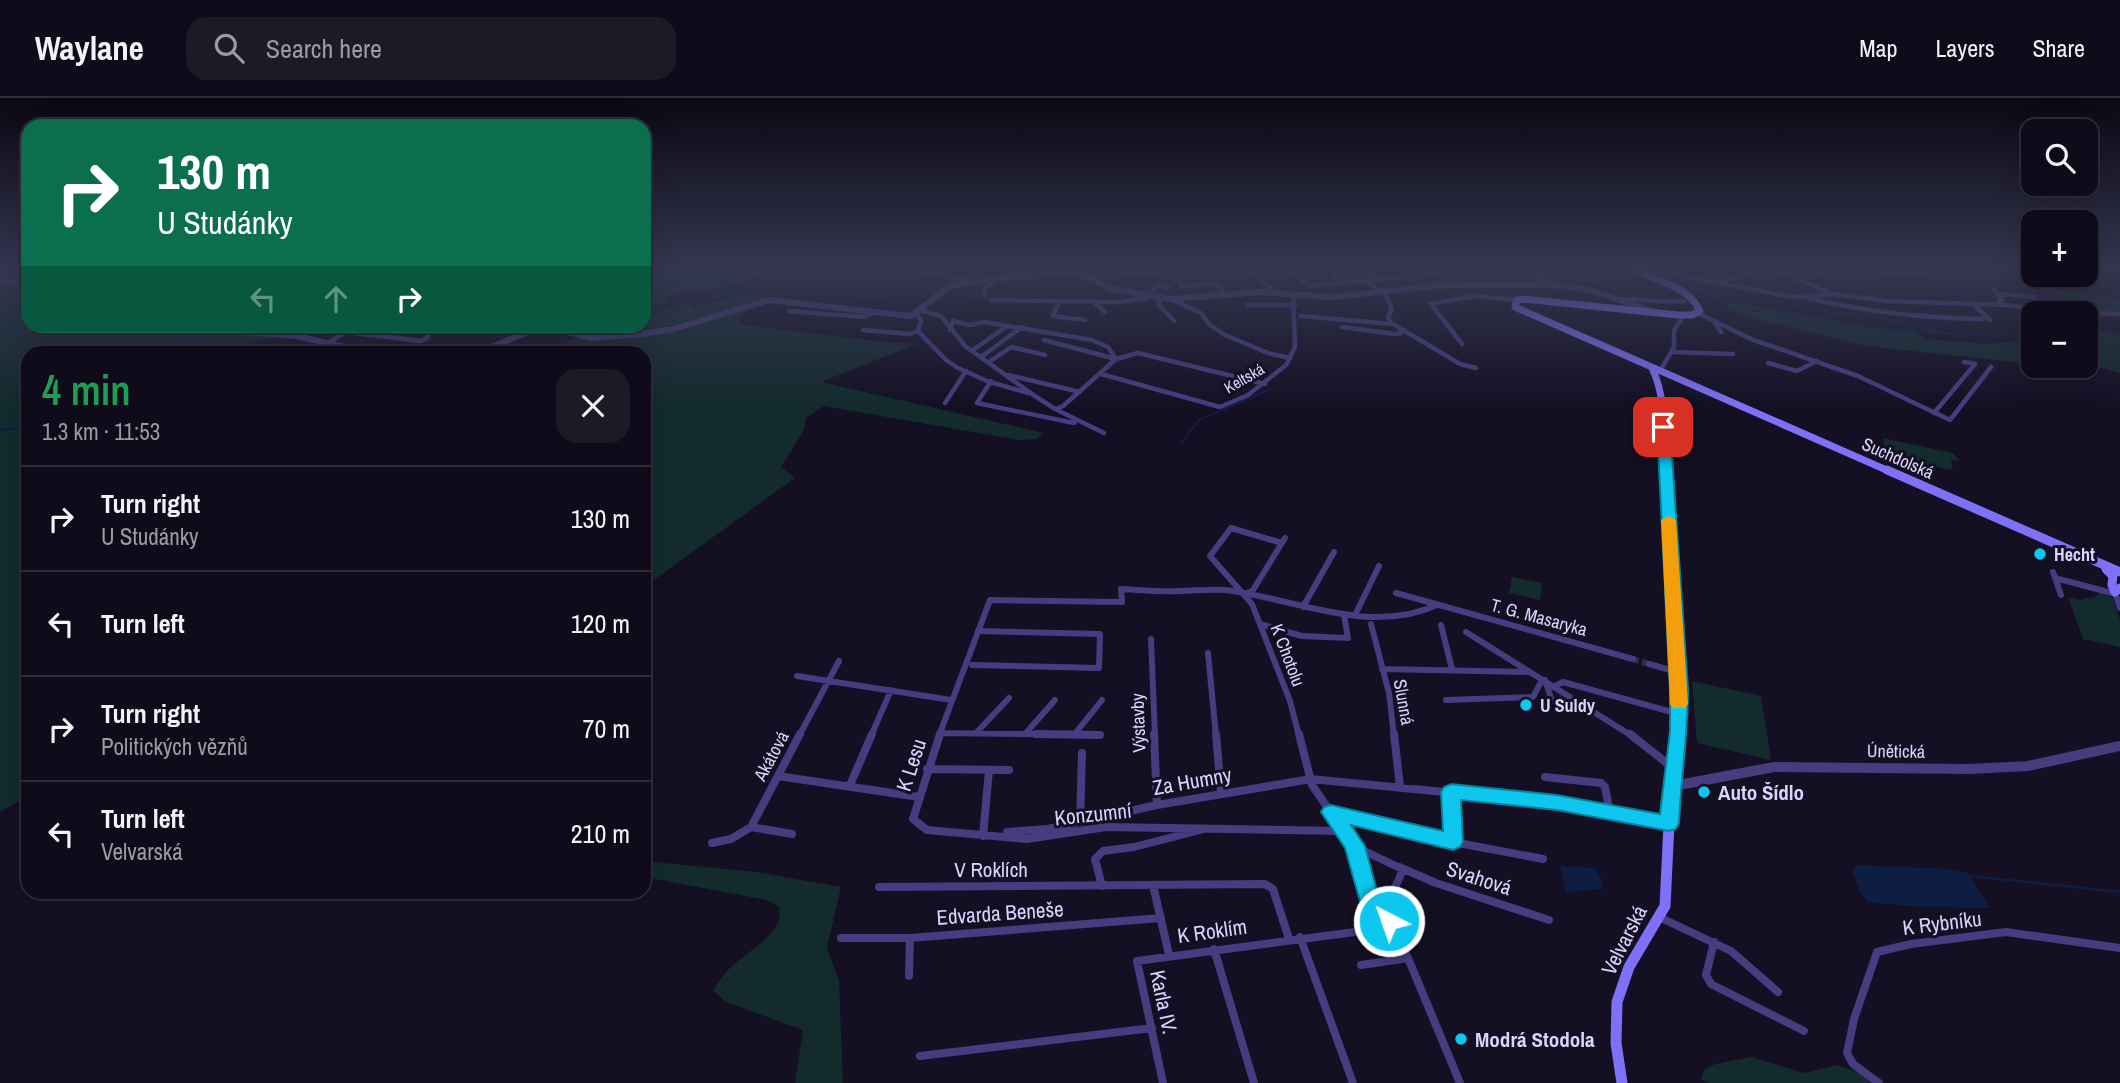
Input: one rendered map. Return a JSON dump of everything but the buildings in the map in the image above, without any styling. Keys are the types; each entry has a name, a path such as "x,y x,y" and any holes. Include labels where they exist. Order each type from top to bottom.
{"main road":[{"name":"Suchdolská","path":"1533,316 2061,546"},
{"name":"Velvarská","path":"1622,1083 1615,1020 1624,977 1661,918 1665,906 1671,783 1679,714 1658,370"},
{"path":"2061,546 2107,570 2118,584"}],"street":[{"path":"651,333 666,331 714,316"},
{"path":"918,331 921,321 919,316"},
{"path":"940,316 950,330 973,350 1032,394 1076,422 1104,433"},
{"path":"1053,316 1085,320"},
{"path":"1169,316 1174,321"},
{"path":"1203,316 1210,326 1225,335 1268,353 1290,358 1295,346 1295,316"},
{"path":"1301,316 1392,324 1460,365 1476,368"},
{"path":"1389,316 1392,324"},
{"path":"1440,316 1462,344"},
{"path":"1658,370 1673,352 1674,330 1681,316"},
{"path":"1704,316 1751,339 1858,376 1950,420 1992,367"},
{"path":"1912,316 1986,320 1983,316"},
{"path":"950,330 953,321 970,325 984,322 1021,327 1101,342 1114,353 1116,359"},
{"path":"1717,322 1721,332"},
{"path":"973,350 1007,326"},
{"path":"981,356 1021,327"},
{"path":"1342,327 1394,334 1401,333 1400,328"},
{"path":"863,330 910,334 918,331"},
{"path":"918,331 933,342 948,363 1032,394"},
{"path":"263,333 292,335 341,346"},
{"path":"328,343 343,333"},
{"path":"353,333 421,341 427,338 429,333"},
{"path":"494,346 524,333"},
{"path":"570,333 580,336 619,336 647,333"},
{"path":"1044,340 1116,359"},
{"path":"989,362 1012,347 1045,355"},
{"path":"1673,352 1733,354"},
{"path":"1055,410 1080,392 1116,359 1138,353 1265,384"},
{"name":"Keltská","path":"1101,374 1220,407 1248,396 1286,366 1290,358"},
{"path":"1768,362 1797,371 1816,361"},
{"path":"1934,413 1975,364 1964,362"},
{"path":"945,403 966,371"},
{"path":"1006,375 1080,392"},
{"path":"991,381 977,403 1076,422"},
{"name":"K Chotolu","path":"1246,594 1253,590 1283,540 1231,528 1210,556 1235,586 1246,594 1290,701 1315,791 1354,846 1366,894 1389,921 1408,958 1460,1083"},
{"path":"1303,607 1334,552"},
{"path":"1355,615 1379,566"},
{"path":"2061,595 2054,575 2118,584 2120,608"},
{"path":"940,733 990,600 1122,602 1121,589 1161,592 1218,589 1355,615 1404,618 1437,605"},
{"name":"T. G. Masaryka","path":"1396,593 1633,659"},
{"path":"1260,624 1302,636 1348,638 1344,614"},
{"name":"Slunná","path":"1371,624 1389,693 1400,787"},
{"path":"1441,625 1452,669"},
{"path":"972,665 1099,668 1100,634 978,631"},
{"path":"1466,632 1631,735 1673,768"},
{"name":"Výstavby","path":"1151,639 1157,805"},
{"path":"1208,653 1221,793"},
{"name":"Akátová","path":"751,827 839,661"},
{"path":"1649,664 1677,672"},
{"path":"1382,669 1530,672"},
{"path":"797,676 951,700"},
{"path":"1446,700 1532,697 1545,680"},
{"path":"1545,680 1552,701"},
{"path":"1552,687 1563,682 1679,714"},
{"path":"850,785 891,690"},
{"path":"977,732 1009,698"},
{"path":"1025,734 1055,700"},
{"path":"1074,735 1102,700"},
{"name":"K Lesu","path":"1019,839 920,827 913,815 940,733 1100,735"},
{"name":"Únětická","path":"1671,783 1684,784 1737,772 1785,766 1969,769 2028,766 2120,746"},
{"path":"1080,822 1082,753"},
{"path":"927,769 1009,770"},
{"path":"983,835 989,770"},
{"path":"778,776 919,797"},
{"path":"1545,777 1601,783 1605,787 1610,813"},
{"name":"Za Humny","path":"1007,832 1062,830 1080,822 1157,805 1311,779 1557,803 1669,823"},
{"path":"1451,792 1453,842"},
{"path":"1132,826 1133,810"},
{"path":"1331,812 1453,842 1542,859"},
{"name":"Konzumní","path":"1019,839 1062,830 1132,826 1345,831"},
{"path":"712,843 731,839 751,827 792,834"},
{"name":"Konzumní","path":"1102,886 1096,859 1103,851 1134,847 1212,827"},
{"name":"Svahová","path":"1354,846 1436,883 1549,920"},
{"path":"1389,921 1387,911 1391,888 1403,872 1399,867"},
{"name":"K Roklím","path":"1153,885 1168,955 1370,929 1389,921"},
{"path":"1102,886 1268,885 1273,889 1289,939"},
{"name":"V Roklích","path":"879,887 1102,886"},
{"name":"Edvarda Beneše","path":"841,938 910,938 1161,918"},
{"path":"1661,918 1731,951 1778,992"},
{"name":"K Rybníku","path":"1879,1083 1853,1063 1847,1053 1854,1019 1878,952 1911,944 2006,932 2120,948"},
{"path":"1300,937 1353,1083"},
{"path":"909,976 910,938"},
{"path":"1714,942 1706,975 1711,984 1804,1031"},
{"path":"1214,949 1254,1083"},
{"name":"Karla IV.","path":"1163,1083 1137,961 1168,955"},
{"path":"1361,965 1408,958"},
{"path":"920,1056 1152,1028"}],"green space":[{"path":"0,316 21,316 21,333 290,333 253,343 254,346 21,346 21,800 0,812"},
{"path":"651,316 740,316 740,324 892,343 919,343 821,382 1044,433 1036,439 1019,440 824,406 806,418 803,432 781,467 795,478 651,582 651,346 564,346 577,336 660,332 703,317 651,330"},
{"path":"1742,316 1811,316 1881,328 1909,329 1926,339 1987,344 2021,342 2021,363 1866,346"},
{"path":"2098,331 2120,335 2120,373 2098,367"},
{"path":"1883,438 1953,453 1960,461 1951,460 1953,470 1908,462 1907,458 1885,454"},
{"path":"1512,577 1542,583 1540,600 1509,593"},
{"path":"2100,593 2113,598 2120,620 2120,647 2083,639 2068,597 2083,600"},
{"path":"1692,681 1761,696 1771,760 1697,743"},
{"path":"651,862 756,872 841,887 827,948 839,981 843,1083 795,1083 803,1030 726,1002 713,990 730,968 763,942 776,926 780,917 779,907 767,900 651,878"},
{"path":"1751,1057 1804,1073 1837,1065 1858,1072 1872,1083 1709,1083 1701,1079 1704,1070 1715,1064"}],"water":[{"path":"1857,865 1951,869 1968,873 1990,908 1920,907 1868,902 1860,892 1852,870"},
{"path":"1560,866 1595,868 1603,889 1566,892"}],"waterway":[{"path":"1793,316 1880,329 1997,336 2021,331"},
{"path":"1866,316 1937,331"},
{"path":"0,323 21,329"},
{"path":"2098,330 2120,334"},
{"path":"51,333 84,333"},
{"path":"157,333 223,346"},
{"path":"210,333 215,335 214,341"},
{"path":"558,346 578,337"},
{"path":"1181,444 1199,420 1273,388"},
{"path":"0,430 21,428"},
{"path":"1970,876 2120,892"}],"tunnel":[{"path":"1633,659 1649,664"}],"slow traffic":[{"path":"1669,520 1679,704"}],"place":[{"name":"Hecht","path":"2040,554"},
{"name":"U Suldy","path":"1526,705"},
{"name":"Auto Šídlo","path":"1704,792"},
{"name":"Modrá Stodola","path":"1461,1039"}],"route":[{"path":"1389,921 1368,899 1354,846 1331,812 1453,842 1451,792 1557,803 1669,823 1671,783 1679,731 1679,689 1663,427"}]}
